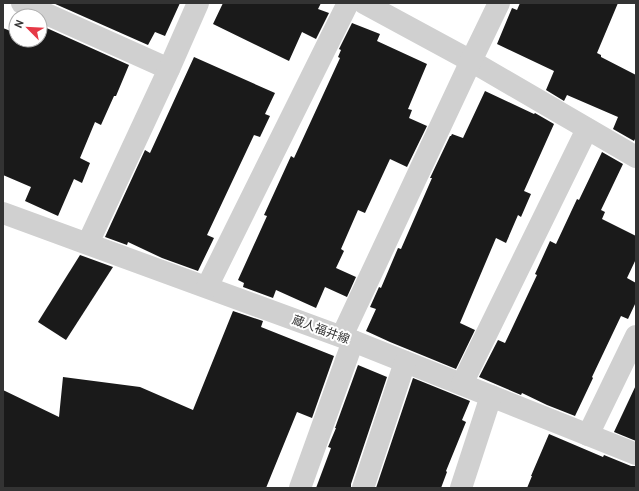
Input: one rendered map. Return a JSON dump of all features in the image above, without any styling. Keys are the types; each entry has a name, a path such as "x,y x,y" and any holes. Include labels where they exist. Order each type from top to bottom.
{"street":[{"path":"22,3 169,69"},
{"path":"88,243 198,3"},
{"path":"207,287 348,3"},
{"path":"364,3 471,61 636,157"},
{"path":"300,488 347,338 471,61 499,3"},
{"path":"462,384 587,129"},
{"name":"蔵人福井線","path":"3,213 347,338 636,454"},
{"path":"588,435 636,336"},
{"path":"363,488 405,362"},
{"path":"461,488 491,396"}],"building":[{"path":"53,3 180,3 165,36 155,32 148,45"},
{"path":"223,3 321,3 318,9 329,13 316,39 302,32 289,61 213,24"},
{"path":"520,3 618,3 597,53 601,55 601,57 636,75 636,137 634,141 613,129 618,117 567,95 564,101 546,90 554,71 497,44 512,8 517,10"},
{"path":"352,23 380,34 377,41 427,64 408,109 412,110 409,118 427,126 407,167 390,159 365,213 358,210 341,249 344,251 336,268 356,277 347,297 325,287 316,308 276,290 273,298 243,287 244,283 238,280 267,216 264,215 291,156 294,158 340,58 338,57 341,50 339,49"},
{"path":"3,28 8,30 8,48 48,48 48,29 129,65 116,96 114,96 101,125 95,122 80,158 90,163 82,183 74,179 58,216 25,201 31,187 3,175"},
{"path":"194,57 275,93 265,114 270,116 260,137 254,135 207,235 214,238 198,271 162,258 128,242 127,245 105,237 145,150 150,153"},
{"path":"485,91 534,114 535,113 554,124 524,191 531,194 521,217 518,215 506,243 496,238 460,323 475,330 456,369 366,331 376,309 370,307 379,287 381,288 398,248 401,249 432,178 430,178 450,136 452,134 463,138"},
{"path":"602,152 623,164 601,210 605,212 602,219 636,236 636,259 627,278 636,283 636,302 628,319 621,316 575,416 522,393 521,395 479,377 498,340 505,343 537,275 535,274 550,241 556,244 577,199 579,200"},
{"path":"80,255 113,267 66,340 38,322"},
{"path":"233,311 263,321 261,327 334,356 312,418 297,412 266,488 3,488 3,390 59,417 63,377 140,387 193,410"},
{"path":"358,365 387,377 351,484 351,488 316,488 331,448 328,447"},
{"path":"413,378 470,401 462,420 466,422 446,471 447,472 441,488 376,488"},
{"path":"636,385 636,441 614,432"},
{"path":"549,434 603,457 604,455 631,466 636,466 636,488 527,488"}]}
